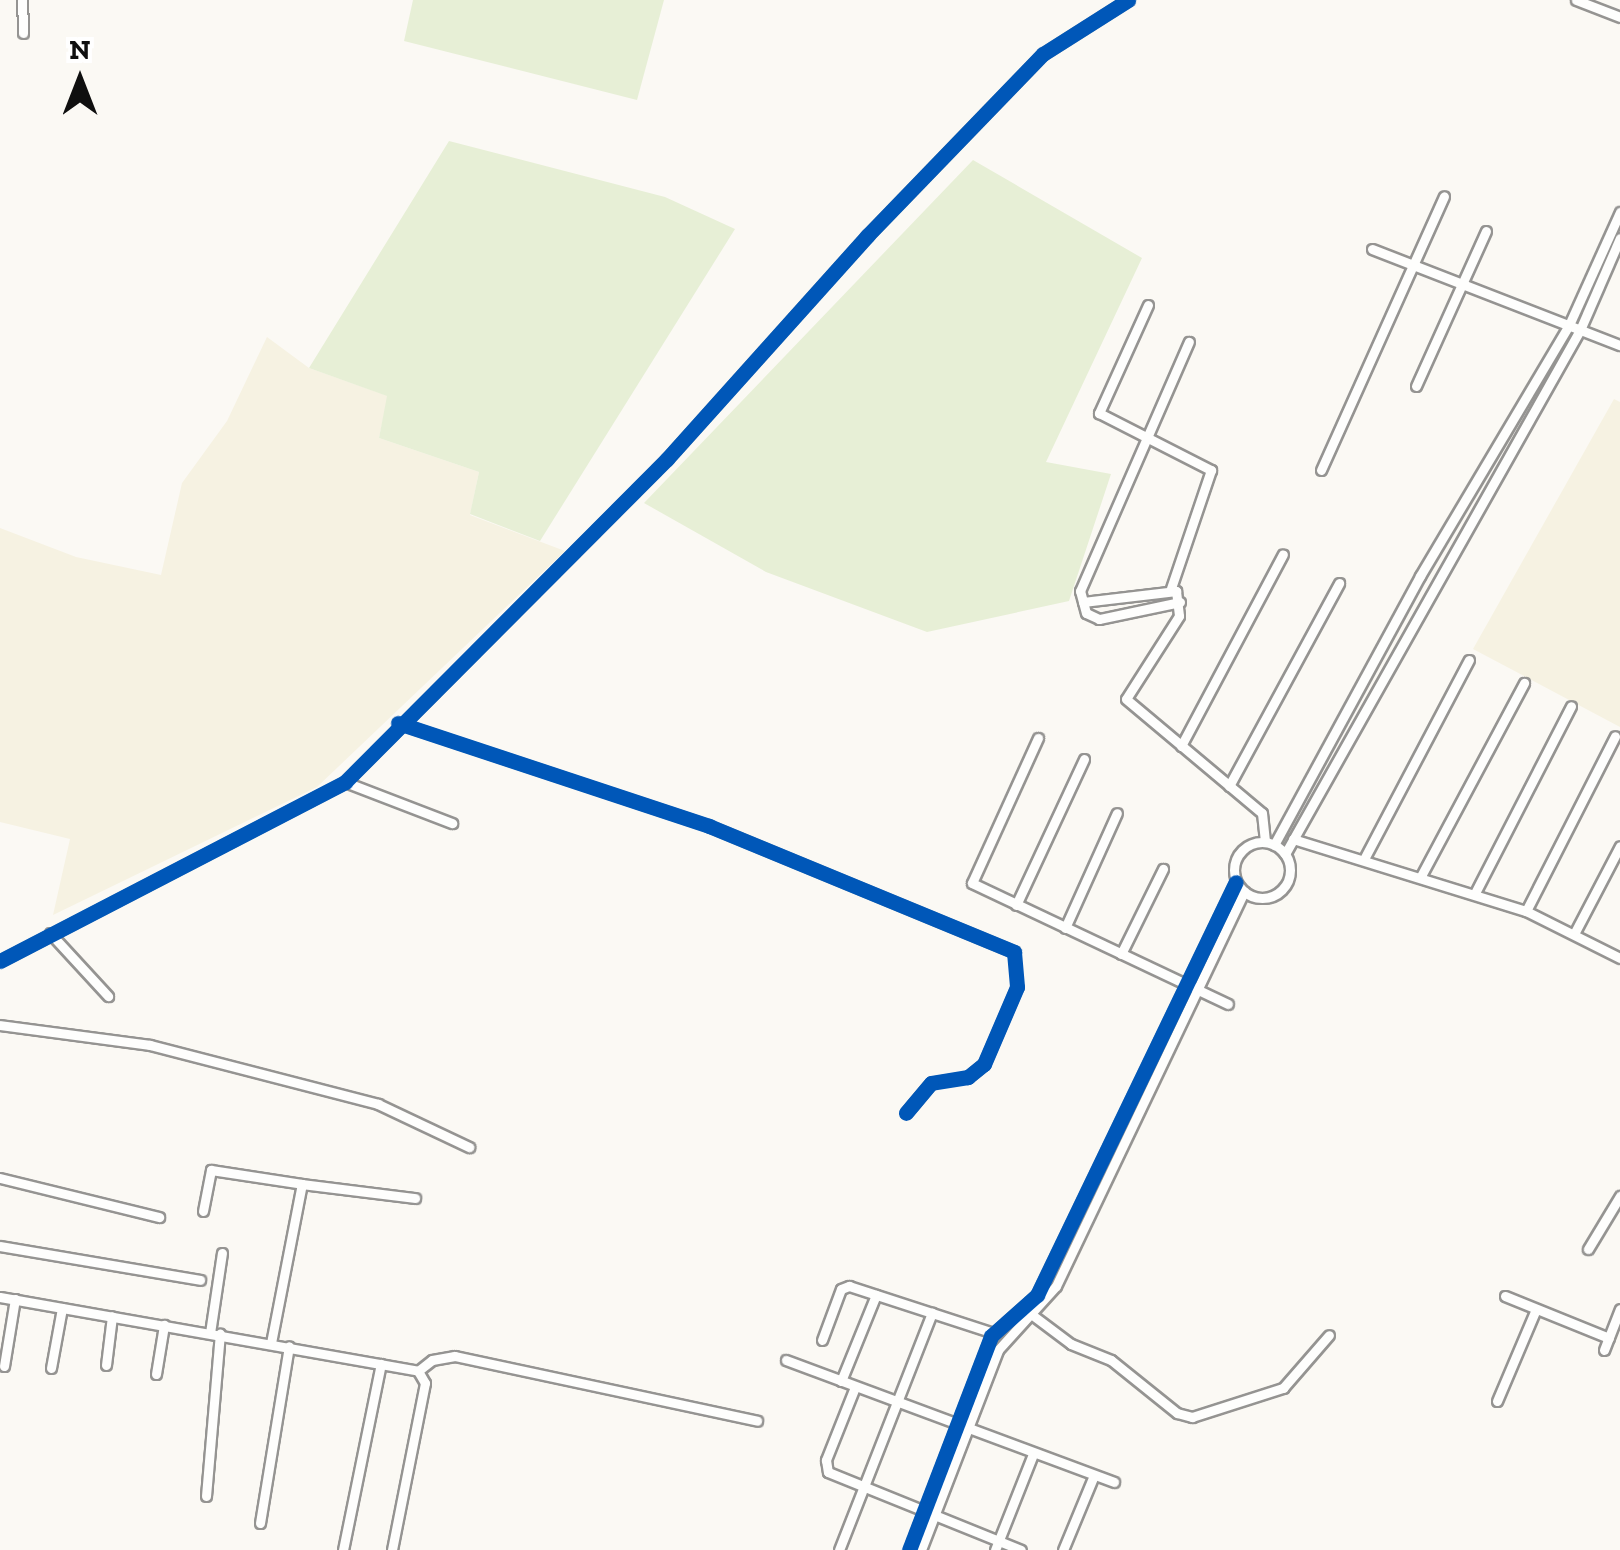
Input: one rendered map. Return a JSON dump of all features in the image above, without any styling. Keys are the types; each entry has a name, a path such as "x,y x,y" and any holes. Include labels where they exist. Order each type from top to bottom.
{"street":[{"path":"22,0 24,33"},
{"path":"0,961 344,782 398,723 667,459 867,236 1044,54 1128,0"},
{"path":"1576,0 1620,17"},
{"path":"1321,470 1444,196"},
{"path":"920,1550 929,1514 994,1332 1037,1295 1184,983 1236,882 1238,855 1270,844 1420,576 1575,328 1620,212"},
{"path":"1416,386 1486,230"},
{"path":"1285,854 1575,328 1620,238"},
{"path":"1372,248 1620,346"},
{"path":"1148,305 1099,413 1212,474 1171,588"},
{"path":"1180,602 1099,619 1086,613 1083,582 1189,342"},
{"path":"1181,746 1283,554"},
{"path":"1229,786 1339,583"},
{"path":"1171,588 1180,602 1179,616 1126,695 1262,813 1270,844 1285,854 1290,870 1279,892 1264,898 1244,892 1236,882"},
{"path":"1083,602 1171,588"},
{"path":"1364,859 1469,660"},
{"path":"1421,876 1524,683"},
{"path":"1475,893 1571,706"},
{"path":"398,723 603,796 709,826 1014,952 1017,987 984,1064 968,1077 931,1083 906,1113"},
{"path":"1526,911 1616,736"},
{"path":"1038,738 971,874 975,885 1228,1004"},
{"path":"1016,904 1084,760"},
{"path":"344,782 452,823"},
{"path":"1065,928 1117,813"},
{"path":"1293,839 1526,911 1620,958"},
{"path":"1574,934 1620,846"},
{"path":"1121,954 1163,869"},
{"path":"962,1429 998,1350 1035,1317 1061,1277 1244,892"},
{"path":"50,933 108,996"},
{"path":"0,1024 150,1045 378,1104 469,1147"},
{"path":"203,1212 211,1170 415,1198"},
{"path":"0,1178 159,1217"},
{"path":"271,1343 302,1184"},
{"path":"1588,1250 1620,1196"},
{"path":"0,1246 200,1280"},
{"path":"206,1496 222,1253"},
{"path":"822,1340 841,1289 876,1295 994,1332"},
{"path":"841,1381 876,1295"},
{"path":"1505,1296 1608,1338"},
{"path":"0,1297 418,1371 432,1360 455,1356 757,1420"},
{"path":"4,1366 15,1299"},
{"path":"51,1368 62,1308"},
{"path":"1496,1402 1536,1309"},
{"path":"1604,1350 1620,1309"},
{"path":"838,1550 932,1313"},
{"path":"106,1365 112,1316"},
{"path":"1035,1317 1070,1344 1111,1360 1177,1414 1192,1417 1283,1388 1329,1335"},
{"path":"156,1374 164,1325"},
{"path":"260,1523 289,1346"},
{"path":"786,1360 962,1429 1114,1482"},
{"path":"344,1550 380,1364"},
{"path":"392,1550 425,1383 418,1371"},
{"path":"855,1387 826,1464 828,1472 996,1546 1021,1550"},
{"path":"996,1546 1033,1454"},
{"path":"1063,1550 1094,1474"},
{"path":"909,1550 929,1514"}],"shaded area":[{"path":"267,337 309,368 388,396 379,438 479,472 470,515 565,551 317,787 53,915 70,839 0,822 0,528 76,557 161,575 182,483 227,421"},
{"path":"1614,399 1620,402 1620,727 1473,649"}],"green space":[{"path":"413,0 664,0 637,100 404,41"},
{"path":"449,141 665,197 735,229 540,541 470,514 479,472 379,438 387,396 309,368"},
{"path":"973,160 1142,258 1046,462 1111,474 1069,601 927,632 766,572 644,503"}],"cycle path":[{"path":"0,961 345,782 667,459 867,236 1043,54 1128,0"},
{"path":"398,723 709,826 1014,952 1017,987 984,1064 968,1077 931,1083 906,1113"},
{"path":"909,1550 991,1336 1037,1295 1236,882"}]}
